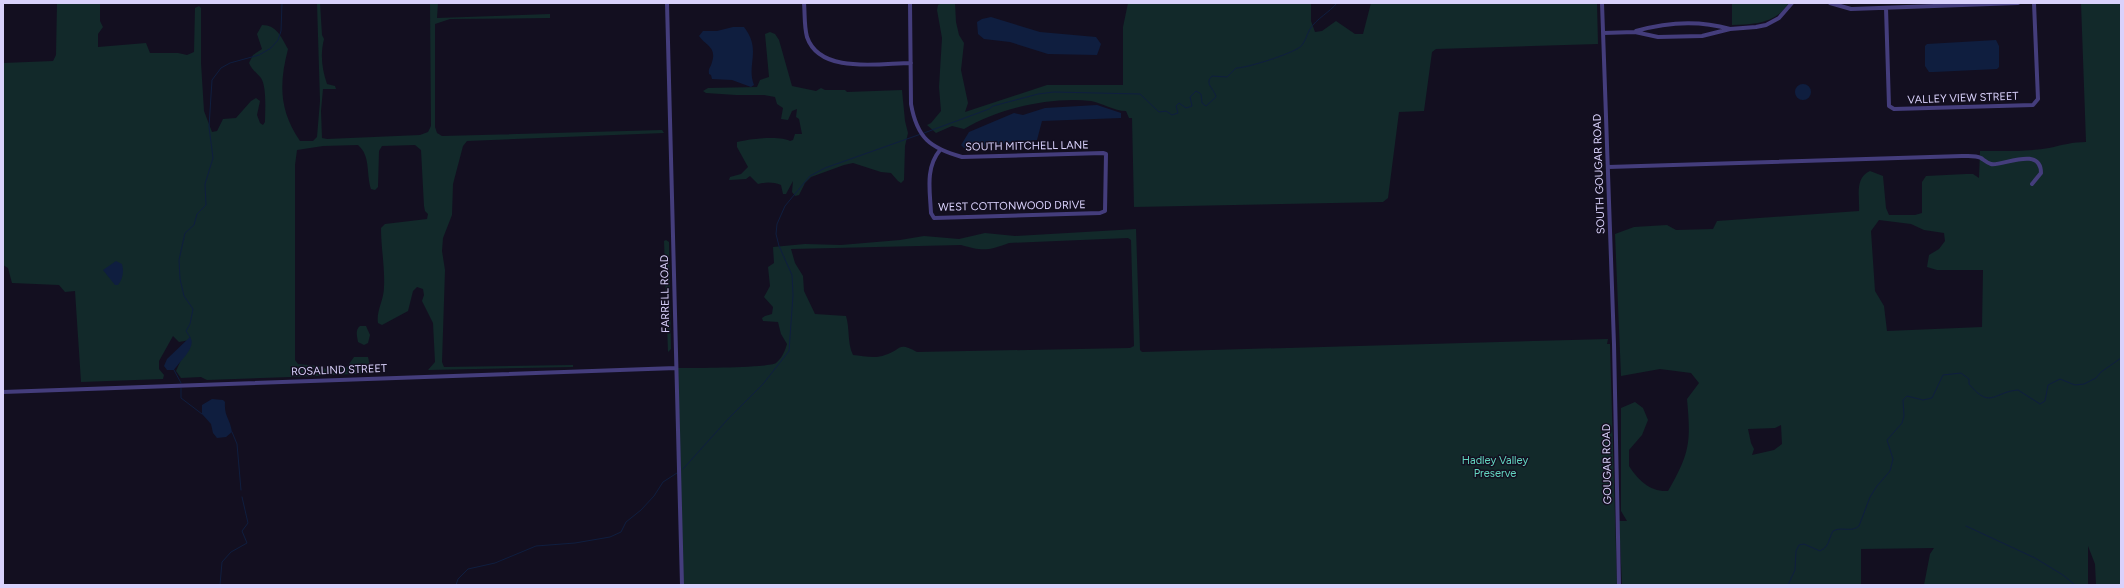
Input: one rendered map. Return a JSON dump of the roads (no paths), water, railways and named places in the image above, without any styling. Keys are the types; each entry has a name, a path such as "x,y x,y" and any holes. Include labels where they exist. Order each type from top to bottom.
{"street":[{"name":"FARRELL ROAD","path":"667,3 682,585"},
{"path":"804,3 807,37 820,54 833,62 849,64 911,63"},
{"name":"SOUTH MITCHELL LANE","path":"910,3 911,104 914,119 921,134 929,143 940,150 962,157 1103,152 1106,154"},
{"name":"SOUTH GOUGAR ROAD","path":"1602,3 1614,344"},
{"path":"1603,33 1635,32 1666,37 1702,36 1730,29 1766,26 1779,18 1792,3"},
{"path":"1830,3 1851,9 2018,3"},
{"name":"VALLEY VIEW STREET","path":"1886,8 1890,108 2033,105 2038,99 2034,3"},
{"path":"1635,32 1656,25 1700,23 1730,29"},
{"name":"WEST COTTONWOOD DRIVE","path":"940,150 932,162 929,178 931,213 934,218 941,219 1100,213 1105,211 1106,205 1106,154"},
{"path":"1608,167 1962,156 1978,157 1990,164 1996,165 2011,159 2023,158 2035,161 2041,169 2041,173 2032,184"},
{"name":"GOUGAR ROAD","path":"1614,344 1620,585"},
{"name":"ROSALIND STREET","path":"3,392 676,368"}],"water":[{"path":"991,17 1040,32 1096,37 1101,44 1097,55 1048,54 1010,42 984,39 978,34 977,22"},
{"path":"733,27 744,27 752,43 752,78 754,85 751,87 732,80 712,79 711,75 709,74 713,53 710,47 699,36 703,31 717,31"},
{"path":"1996,40 1999,46 1999,67 1997,69 1929,72 1925,66 1925,46 1927,44"},
{"path":"1803,84 1810,89 1811,92 1806,99 1803,100 1796,95 1795,92 1800,85"},
{"path":"1097,105 1121,113 1121,118 1042,121 1037,140 964,148 961,145 969,132 1014,113 1023,115 1045,108"},
{"path":"116,261 122,264 123,269 123,275 118,285 115,285 103,270"},
{"path":"190,337 192,341 187,354 174,370 167,370 164,366 167,359"},
{"path":"212,399 223,400 225,402 225,411 232,432 226,437 217,438 213,433 211,424 202,414 202,405"}],"waterway":[{"path":"190,337 186,331 190,324 193,309 184,296 180,279 179,260 185,233 194,225 197,214 206,205 205,184 213,158 209,127 212,80 221,68 230,63 259,55 271,48 278,40 281,31 282,3"},
{"path":"924,133 989,109 993,106 1038,94 1054,92 1140,94 1159,112 1166,111 1172,115 1178,113 1176,106 1179,103 1186,108 1192,106 1190,97 1196,91 1201,94 1202,103 1206,106 1216,97 1209,84 1212,76 1227,77 1236,68 1279,57 1295,50 1303,43 1313,25 1337,3"},
{"path":"683,469 728,419 763,384 789,351 793,295 792,275 779,246 776,234 777,224 785,206 810,176 825,168 921,134"},
{"path":"1788,585 1795,570 1796,551 1799,545 1804,544 1820,551 1827,545 1833,531 1840,529 1853,529 1859,526 1870,497 1890,471 1893,459 1887,440 1902,423 1904,416 1903,400 1907,396 1923,400 1932,398 1943,375 1961,373 1969,379 1969,384 1982,396 1992,398 2010,391 2018,390 2040,404 2045,401 2048,385 2060,379 2075,385 2084,384 2096,378 2101,372 2121,358"},
{"path":"174,370 181,383"},
{"path":"181,388 181,398 202,414"},
{"path":"232,432 237,444 241,490"},
{"path":"456,585 458,579 468,569 495,563 536,546 575,543 610,537 621,532 626,522 641,510 654,496 663,482 677,473"},
{"path":"220,585 222,562 231,552 247,543 242,531 248,523 242,497"},
{"path":"1966,526 2035,558 2063,575 2075,585"}],"park label":[{"name":"Hadley Valley Preserve","path":"1495,466"}]}
